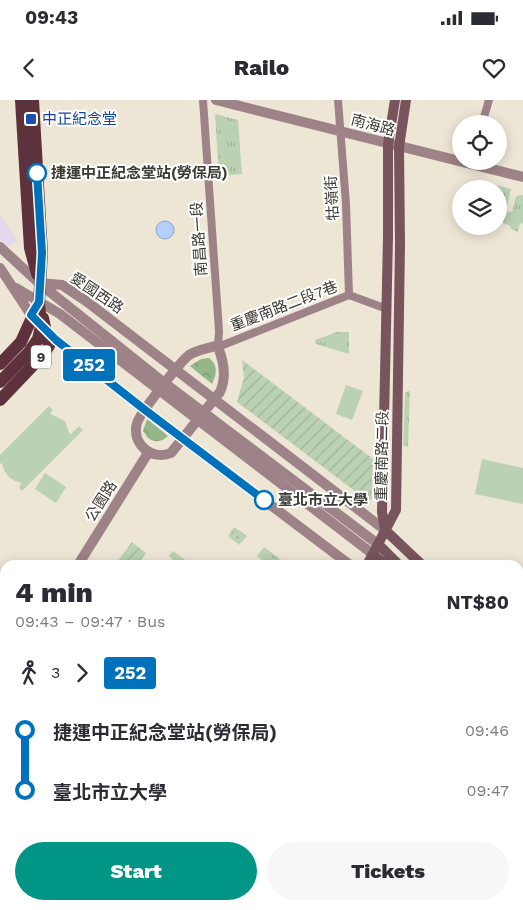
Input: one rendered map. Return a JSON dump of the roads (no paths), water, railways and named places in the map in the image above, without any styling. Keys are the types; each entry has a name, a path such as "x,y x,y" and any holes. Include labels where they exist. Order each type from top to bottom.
{"main road":[{"name":"9","path":"21,100 30,248 39,283"},
{"name":"9","path":"0,400 49,346 39,302 42,253 33,100"},
{"name":"重慶南路二段","path":"385,530 382,512 387,309 388,144 395,100"},
{"name":"重慶南路二段","path":"385,530 396,510 400,244 399,147 406,100"},
{"name":"9","path":"0,364 21,342 26,333 31,315 39,302"},
{"name":"9","path":"0,382 29,352 44,329"},
{"path":"370,560 385,530"},
{"name":"愛國西路","path":"385,530 417,560"},
{"name":"愛國西路","path":"376,550 382,560"},
{"name":"愛國西路","path":"376,550 391,560"}],"street":[{"name":"南昌路一段","path":"204,100 219,323 218,347"},
{"name":"南海路","path":"216,100 452,159"},
{"name":"牯嶺街","path":"338,100 346,204 349,294"},
{"path":"485,115 489,100"},
{"name":"南海路","path":"496,170 523,177"},
{"path":"0,247 39,283"},
{"path":"0,268 15,287 31,315 44,329 145,410 343,560"},
{"name":"愛國西路","path":"39,283 62,285 86,300 385,530"},
{"name":"愛國西路","path":"39,283 202,418 376,550"},
{"name":"愛國西路","path":"15,287 60,314 163,387"},
{"name":"重慶南路二段7巷","path":"218,347 349,294 387,309"},
{"path":"218,347 225,376 224,384 215,400 184,440 166,455 148,453 143,449 136,434 136,425 145,410 189,355 218,347"},
{"name":"公園路","path":"81,560 148,453"}],"water":[{"path":"165,221 171,224 174,230 171,236 165,239 159,236 156,230 159,224"}],"place":[{"name":"中正紀念堂","path":"31,119"},
{"name":"捷運中正紀念堂站(勞保局)","path":"37,173"},
{"name":"臺北市立大學","path":"264,500"}]}
